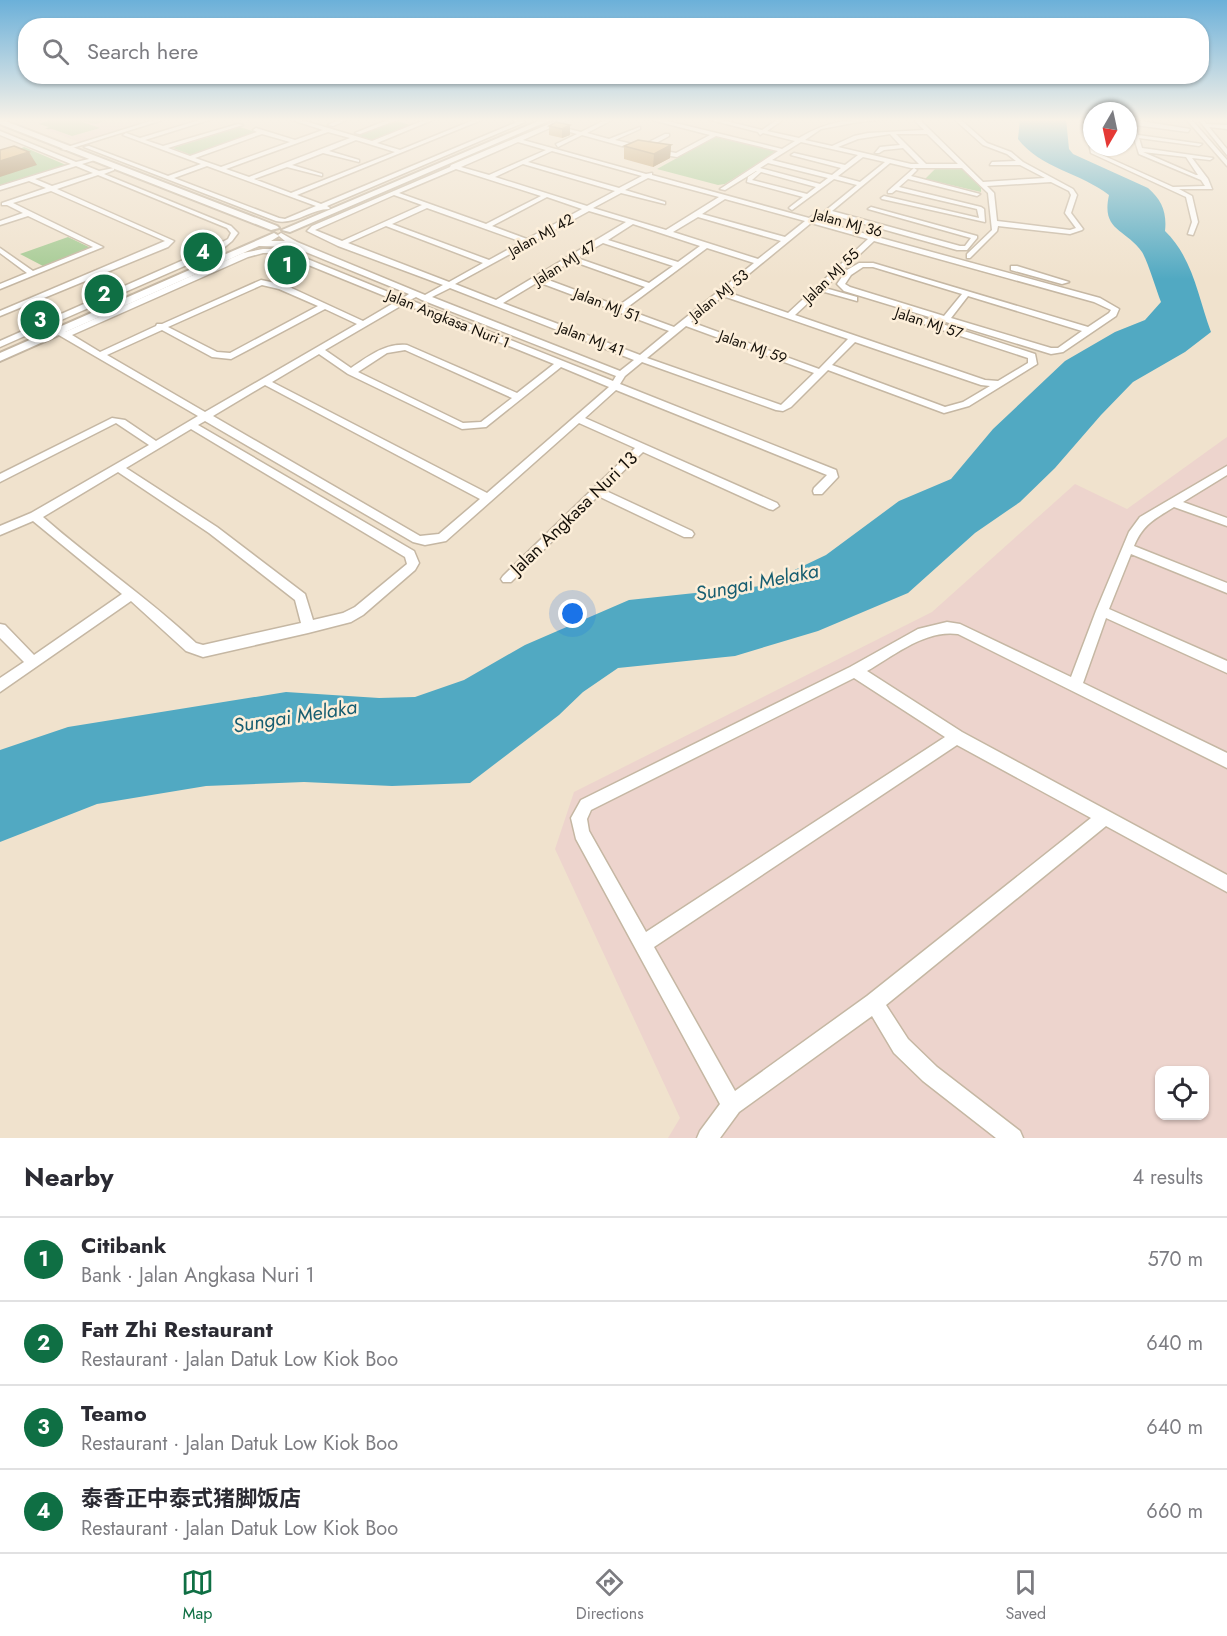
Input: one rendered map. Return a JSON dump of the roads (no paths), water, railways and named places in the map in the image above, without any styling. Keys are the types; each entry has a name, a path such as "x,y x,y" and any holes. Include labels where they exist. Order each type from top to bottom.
{"main road":[{"path":"120,172 257,224 288,233 293,243 244,246"},
{"path":"130,172 257,224 272,226 280,230"},
{"path":"280,230 326,207 419,172"},
{"path":"0,352 280,230 421,172"},
{"path":"244,246 255,231 257,224"},
{"path":"0,357 56,329"}],"street":[{"path":"0,188 49,172"},
{"path":"0,344 56,329 218,248 231,240 235,233 229,227 95,172"},
{"path":"3,204 104,172"},
{"path":"152,172 278,220 290,220 406,172"},
{"path":"155,181 184,172"},
{"path":"231,172 326,207"},
{"path":"250,179 268,172"},
{"path":"310,172 320,175"},
{"path":"293,194 350,172"},
{"path":"393,193 444,172"},
{"path":"473,172 760,262"},
{"path":"490,177 500,172"},
{"path":"556,172 663,203"},
{"path":"636,172 813,217 873,238 1097,300 1115,309 1113,314 1060,350 1051,351 847,289 841,284 848,273 862,265 873,265 1087,330"},
{"name":"Jalan MJ 42","path":"425,298 654,172"},
{"name":"Jalan MJ 36","path":"659,172 723,193 792,208 813,217 855,222 1065,282"},
{"path":"667,233 755,172"},
{"path":"756,172 749,181 807,196"},
{"path":"766,172 821,186"},
{"path":"815,172 862,184"},
{"path":"792,208 839,172"},
{"path":"871,208 975,237 967,248 960,248 855,222 827,212 876,172"},
{"path":"855,222 884,198 909,172"},
{"path":"969,256 995,230 991,193 971,172"},
{"path":"994,224 1077,232 1080,229 1068,213 1074,192 1038,172"},
{"path":"1135,172 1191,198 1195,222 1191,234"},
{"path":"1184,172 1206,179"},
{"path":"1169,187 1210,188 1201,172"},
{"path":"906,177 977,194"},
{"path":"0,314 170,241 30,178"},
{"path":"983,184 1052,180"},
{"path":"884,198 983,222 979,208 894,188"},
{"path":"393,193 529,242"},
{"name":"Jalan MJ 41","path":"393,193 311,229 311,232 641,358 781,408 788,405 854,338"},
{"path":"485,227 547,195"},
{"path":"0,287 99,247 30,213 3,204"},
{"path":"341,244 428,206"},
{"path":"0,224 30,213"},
{"path":"696,214 787,240"},
{"name":"Jalan MJ 53","path":"621,375 813,217"},
{"name":"Jalan MJ 47","path":"497,303 632,222"},
{"path":"387,224 490,263"},
{"path":"56,329 417,539 434,541 442,538 578,419 615,386 621,375 308,250 293,243 280,230"},
{"name":"Jalan MJ 55","path":"790,316 873,238"},
{"path":"308,250 330,240"},
{"path":"602,240 678,266"},
{"path":"618,310 706,245"},
{"path":"0,250 33,274"},
{"name":"Jalan Angkasa Nuri 1","path":"56,329 238,258 263,251 286,253 832,473 833,477 818,491"},
{"path":"572,259 650,286"},
{"path":"838,270 848,273"},
{"name":"Jalan MJ 51","path":"538,279 676,331"},
{"path":"100,355 261,282 282,286 363,324"},
{"name":"Jalan MJ 57","path":"818,288 1032,356 1033,364"},
{"path":"722,293 984,382 1000,384"},
{"path":"946,319 967,293"},
{"path":"0,531 35,516 157,446 204,415 415,294"},
{"path":"160,326 215,355 231,356 325,306"},
{"name":"Jalan MJ 59","path":"685,323 944,410 966,404 1033,364"},
{"path":"351,372 388,349 397,346 518,397"},
{"path":"318,350 351,372 469,428 483,425 560,364"},
{"path":"264,381 487,498"},
{"path":"578,419 773,506"},
{"path":"0,478 111,421 122,422 157,446"},
{"path":"35,516 132,594 191,647 203,651 346,618 411,567 413,563 410,554 191,425"},
{"name":"Jalan Angkasa Nuri 13","path":"507,579 642,447"},
{"path":"119,468 213,530 301,597 308,628"},
{"path":"1075,685 1127,548 1144,520 1227,470"},
{"path":"597,491 688,534"},
{"path":"1173,502 1227,522"},
{"path":"1127,548 1227,588"},
{"path":"0,686 132,594"},
{"path":"1102,611 1227,666"},
{"path":"732,1105 582,833 579,818 586,805 855,671 923,633 947,627 960,629 1227,760"},
{"path":"0,629 33,663"},
{"path":"855,671 957,737 1227,884"},
{"path":"643,944 957,737"},
{"path":"707,1138 732,1105 874,1003 1105,817"},
{"path":"874,1003 902,1046 930,1074 1013,1138"}],"water":[{"name":"Sungai Melaka","path":"1067,172 1113,172 1148,188 1153,193 1163,207 1165,231 1182,253 1194,278 1211,332 1185,352 1133,382 1055,468 1020,502 975,533 908,593 818,631 735,656 618,668 583,692 559,715 470,783 392,786 304,782 206,786 97,804 0,842 0,750 68,727 286,692 379,698 415,697 464,680 525,645 629,600 761,586 826,555 899,501 951,479 993,429 1065,361 1115,332 1145,320 1161,302 1142,252 1111,223 1107,207 1109,195"}],"place":[{"name":"泰香正中泰式猪脚饭店","path":"203,252"},
{"name":"Citibank","path":"287,265"},
{"name":"Fatt Zhi Restaurant","path":"104,294"},
{"name":"Teamo","path":"40,320"}]}
